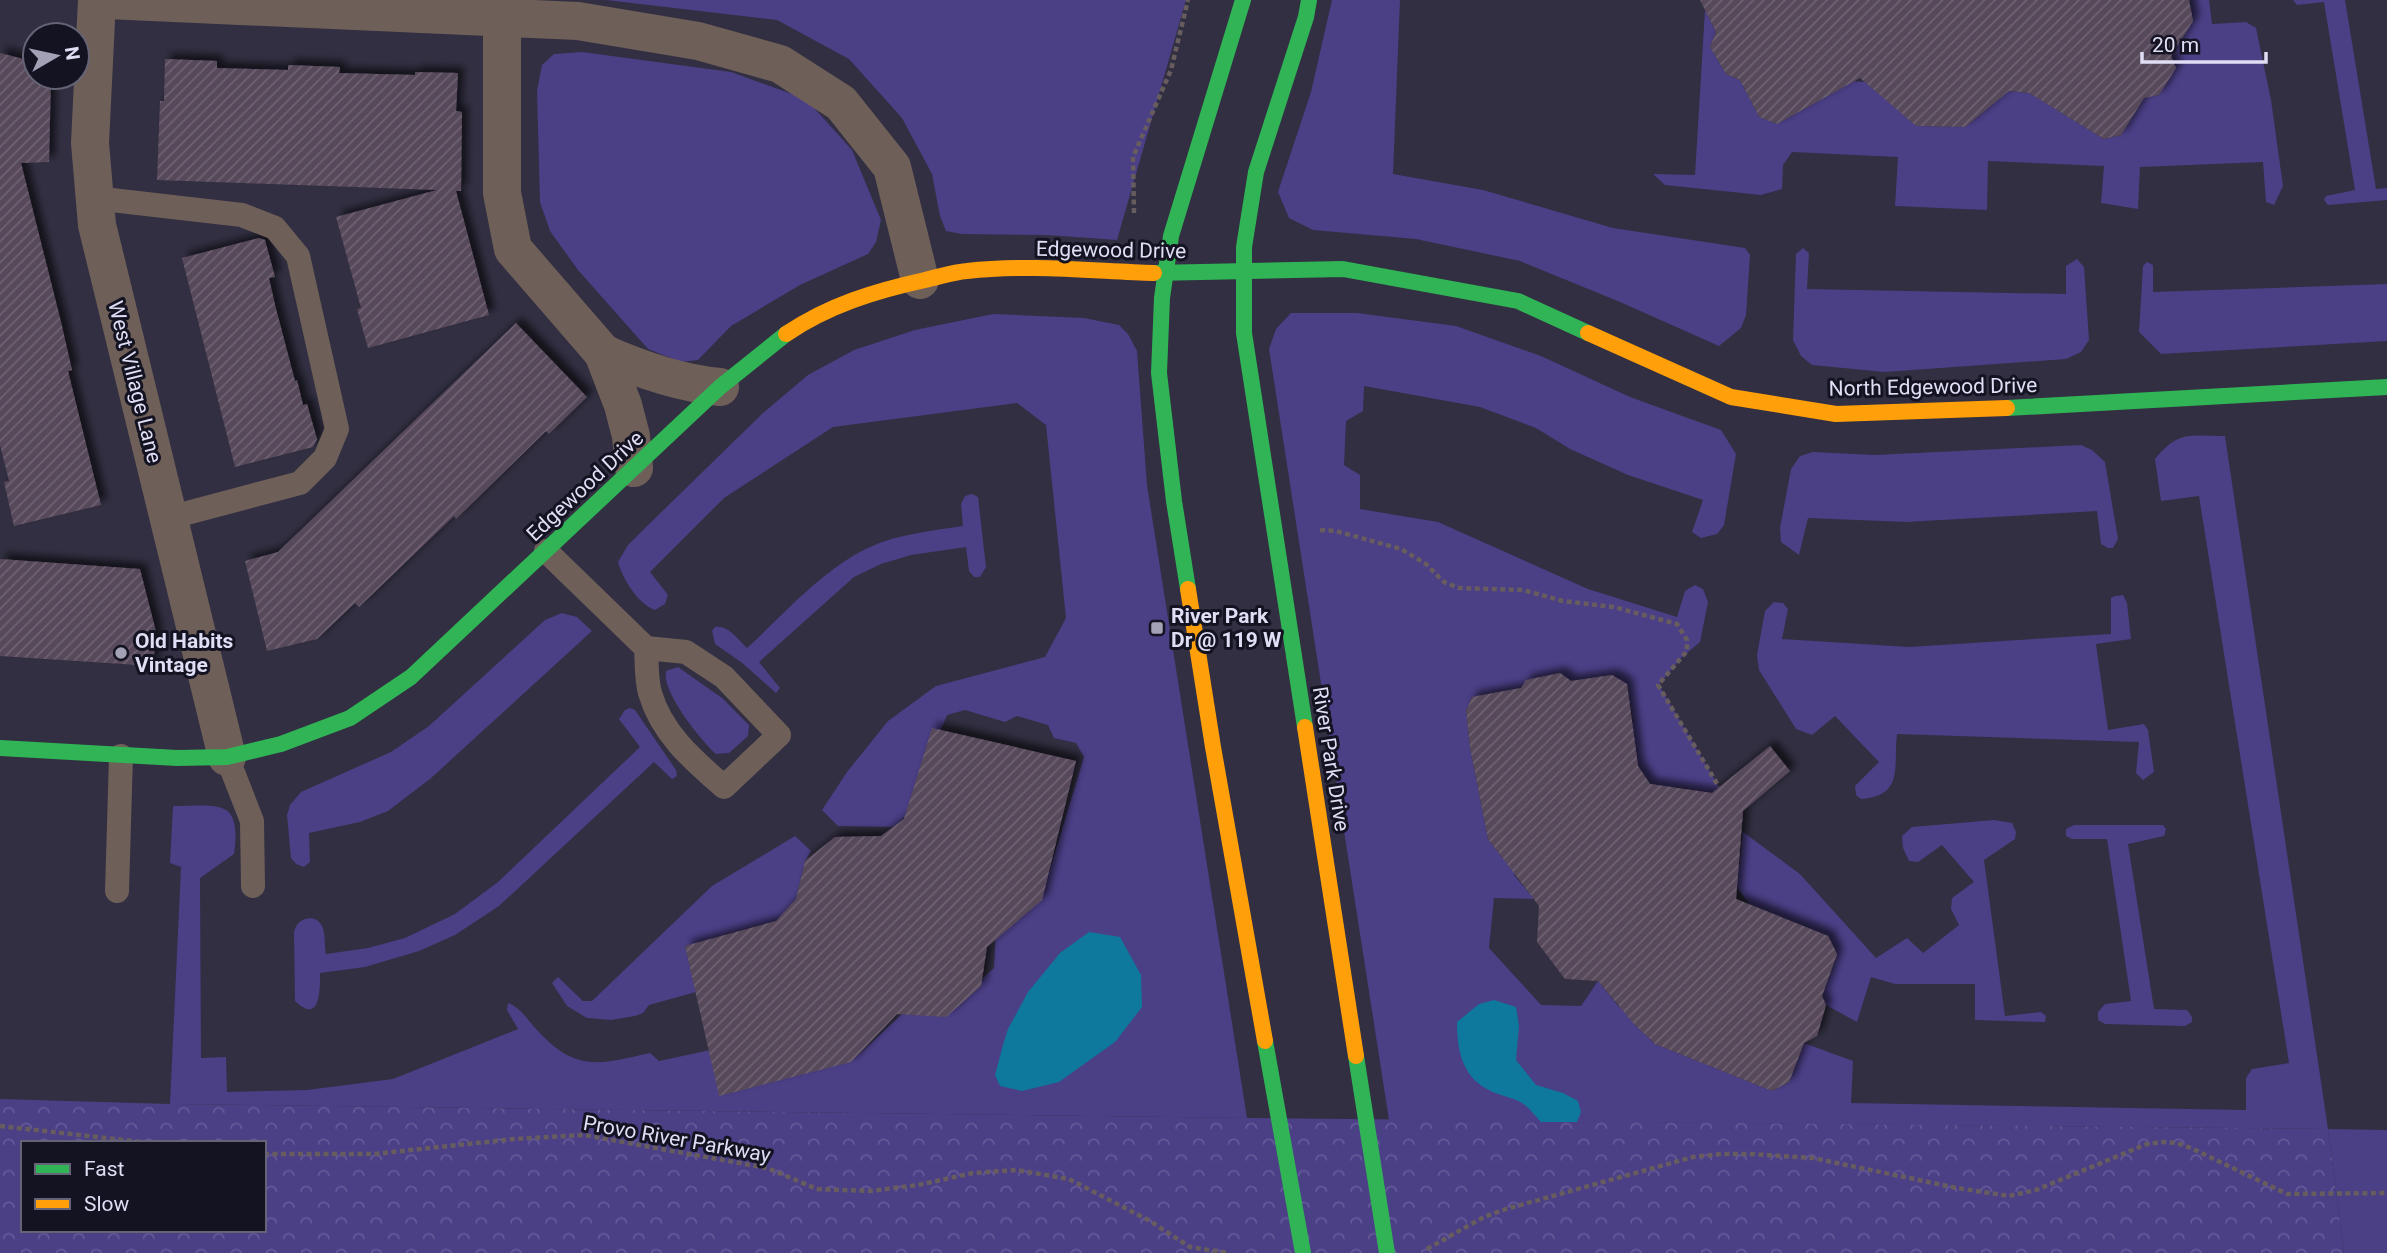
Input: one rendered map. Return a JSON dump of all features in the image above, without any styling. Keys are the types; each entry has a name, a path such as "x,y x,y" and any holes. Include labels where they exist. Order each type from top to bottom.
{"street":[{"name":"West Village Lane","path":"97,0 90,143 97,225 227,757"},
{"path":"107,0 578,21 698,41 780,64 841,103 892,167 920,280"},
{"path":"1242,0 1171,236 1164,273 1159,373 1174,501 1213,747 1303,1253"},
{"name":"River Park Drive","path":"1309,0 1306,17 1256,172 1243,270 1244,333 1387,1253"},
{"path":"502,18 502,193 513,248 603,353 623,405 631,436 634,468"},
{"name":"North Edgewood Drive","path":"1210,271 1343,269 1518,300 1731,397 1836,414 1984,409 2387,387"},
{"name":"Edgewood Drive","path":"0,748 121,756 227,757 281,744 350,718 384,698 411,677 720,387 772,343 804,322 842,303 920,280 965,271 1210,271"},
{"path":"603,353 674,379 720,387"}],"lane":[{"path":"94,198 242,215 275,228 298,256 337,429 325,458 300,483 168,518"},
{"path":"546,551 646,648 686,652 724,677 779,735 724,788 686,754 665,726 649,691 646,648"},
{"path":"117,891 121,756"},
{"path":"227,757 252,821 253,886"}],"path":[{"path":"1134,222 1133,157 1171,70 1188,0"},
{"path":"1320,530 1336,531 1401,549 1426,564 1444,582 1459,588 1522,590 1563,601 1614,607 1677,624 1687,640 1687,651 1658,685 1719,787"},
{"path":"0,1126 133,1141"},
{"name":"Provo River Parkway","path":"266,1154 374,1154 514,1139 584,1135 767,1168 817,1189 870,1191 918,1185 973,1173 1017,1170 1069,1180 1150,1221 1190,1247 1229,1253"},
{"path":"1420,1253 1484,1217 1506,1209 1693,1157 1721,1154 1813,1158 2009,1196 2059,1182 2147,1144 2169,1142 2212,1156 2287,1194 2387,1193"}],"green space":[{"path":"606,0 1186,0 1117,240 1047,235 962,234 946,231 940,216 932,174 902,118 849,59 777,20"},
{"path":"1332,0 1400,0 1393,174 1483,190 1613,228 1745,248 1750,255 1746,315 1741,328 1719,346 1520,261 1416,239 1313,230 1289,218 1278,192 1311,92"},
{"path":"2189,0 2209,0 2212,24 2246,22 2256,28 2271,100 2283,186 2274,205 2266,202 2263,162 2140,167 2138,209 2101,203 2104,166 1988,161 1987,210 1895,206 1898,157 1792,152 1783,165 1782,189 1761,195 1665,185 1653,174 1695,175 1705,10 1716,32 1710,47 1726,74 1740,80 1759,117 1777,124 1853,81 1888,84 1916,126 1965,127 1992,105 1994,90 2029,93 2104,139 2121,135 2144,98 2159,95 2175,68 2171,56 2193,21"},
{"path":"2293,0 2345,0 2376,189 2387,188 2387,200 2328,205 2324,200 2326,196 2355,190 2324,2 2297,5"},
{"path":"582,52 731,72 806,99 852,150 881,220 876,242 868,254 800,285 731,326 698,360 681,362 648,349 578,270 550,231 540,202 537,91 542,65 554,54"},
{"path":"1803,248 1809,253 1807,289 2066,294 2066,266 2077,259 2084,267 2089,340 2081,352 2066,359 1885,372 1812,365 1801,356 1793,340 1796,254"},
{"path":"2147,262 2153,265 2153,292 2387,284 2387,341 2161,354 2139,332 2143,266"},
{"path":"1291,313 1357,313 1456,326 1541,356 1630,397 1721,430 1736,454 1724,525 1717,534 1701,538 1692,532 1703,500 1628,475 1570,449 1536,428 1480,407 1364,386 1363,411 1346,421 1344,465 1360,475 1360,509 1438,522 1588,589 1677,617 1685,591 1695,585 1703,589 1708,602 1700,642 1681,658 1659,685 1719,787 1713,793 1675,787 1660,799 1638,766 1634,743 1622,732 1633,722 1627,685 1612,675 1571,681 1559,673 1526,680 1521,688 1472,697 1466,711 1470,748 1488,839 1503,859 1518,861 1514,875 1534,899 1494,898 1489,948 1541,1005 1581,1006 1598,981 1619,1007 1635,1006 1634,1024 1655,1044 1772,1091 1789,1082 1804,1043 1853,1061 1851,1103 2246,1110 2246,1078 2252,1069 2289,1063 2199,496 2161,501 2155,459 2178,439 2225,436 2328,1129 1389,1120 1269,349 1276,329"},
{"path":"993,314 1084,318 1119,325 1128,334 1137,351 1147,485 1247,1118 170,1104 181,867 170,863 173,806 214,806 230,814 234,822 234,854 200,878 201,1058 226,1057 227,1092 307,1090 393,1079 518,1029 507,1010 508,1003 520,1011 550,1043 575,1059 601,1062 650,1053 659,1061 720,1048 741,1081 855,1058 915,1002 956,1002 994,968 996,929 1047,879 1084,757 1076,743 1054,738 1048,725 1017,716 1005,722 965,710 947,715 906,816 894,827 838,826 822,810 847,772 888,721 936,686 1045,657 1066,618 1046,425 1017,403 833,427 724,498 650,572 668,595 665,604 655,610 642,602 627,583 618,562 628,545 641,532 763,413 808,375 854,350 915,330"},
{"path":"2081,445 2092,450 2105,462 2118,539 2113,548 2101,544 2097,511 1906,522 1808,518 1799,555 1781,542 1780,528 1791,469 1800,456 1813,452 1875,455"},
{"path":"972,494 978,497 986,567 980,577 974,577 969,571 966,547 911,555 881,564 854,577 759,662 780,688 776,693 741,662 715,644 712,631 715,627 720,627 732,633 747,648 819,580 868,548 902,536 963,526 961,504 965,496"},
{"path":"2123,595 2127,603 2131,639 2096,644 2108,730 2144,724 2148,730 2154,772 2143,780 2136,773 2139,742 1897,734 1891,785 1875,797 1861,799 1856,795 1855,786 1879,762 1835,716 1812,735 1796,729 1759,670 1757,655 1765,611 1774,602 1783,603 1788,609 1782,639 1909,647 2111,634 2111,598"},
{"path":"562,613 577,617 592,631 430,779 388,811 360,822 309,833 310,862 304,867 296,864 291,858 287,815 290,805 301,792 391,752 429,726 545,620"},
{"path":"678,667 722,698 749,725 748,736 729,753 716,754 692,727 676,703 666,680 666,671"},
{"path":"625,710 635,710 676,770 677,776 672,779 654,762 499,906 455,935 419,951 365,967 320,973 319,995 314,1007 304,1008 295,1001 294,933 301,921 310,918 319,922 324,933 326,954 368,948 405,938 455,914 498,882 640,747 619,719"},
{"path":"1994,820 2012,823 2016,832 2015,839 1984,860 2005,1016 2041,1012 2046,1016 2045,1022 1975,1020 1975,984 1895,984 1871,977 1857,1022 1826,1005 1822,996 1837,954 1828,936 1781,930 1774,914 1749,904 1729,876 1739,868 1743,832 1800,874 1876,958 1907,938 1923,953 1959,925 1951,909 1952,898 1974,882 1942,845 1918,862 1909,861 1903,848 1902,836 1912,827"},
{"path":"2074,825 2163,825 2166,829 2164,836 2128,844 2154,1009 2187,1010 2192,1022 2185,1026 2105,1024 2098,1020 2098,1012 2105,1004 2131,1001 2107,839 2072,839 2066,836 2066,829"},
{"path":"795,836 811,851 805,861 796,899 776,921 685,946 696,992 649,1005 643,1013 635,1016 611,1020 587,1018 567,1006 552,983 558,977 583,1001 592,1001 712,886"},
{"path":"0,1099 170,1104 1247,1118 2328,1129 2344,1253 0,1253"},
{"path":"2328,1129 2387,1130 2387,1253 2344,1253"}],"water":[{"path":"1089,932 1120,937 1141,975 1142,1007 1115,1042 1059,1082 1022,1091 1000,1086 995,1075 1003,1045 1008,1029 1028,992 1060,953"},
{"path":"1494,1000 1516,1007 1519,1026 1516,1060 1536,1085 1563,1093 1578,1101 1581,1112 1577,1122 1541,1122 1522,1103 1481,1085 1467,1071 1460,1053 1457,1022 1479,1004"}],"building":[{"path":"1700,0 2189,0 2193,21 2171,56 2176,68 2159,95 2144,98 2121,135 2104,139 2029,93 2009,91 1965,127 1916,126 1860,78 1777,124 1759,117 1740,80 1726,74 1710,47 1716,32"},
{"path":"0,53 21,58 21,91 51,91 49,162 21,163 61,322 72,370 68,371 101,505 14,526 4,482 9,481 0,445"},
{"path":"165,59 217,61 217,68 288,70 288,65 340,67 339,73 458,73 456,111 462,112 461,191 456,191 489,315 368,348 357,309 361,308 336,217 437,190 157,180 160,101 164,101"},
{"path":"259,238 265,240 275,277 269,278 275,305 295,381 297,380 303,405 307,404 317,439 313,447 235,467 182,258"},
{"path":"516,323 587,397 549,434 546,431 456,519 454,516 359,607 355,603 317,639 267,651 245,561 278,552"},
{"path":"0,559 140,569 156,632 153,666 0,656"},
{"path":"1560,673 1571,681 1612,675 1627,684 1638,766 1650,784 1712,793 1770,746 1790,771 1743,811 1736,899 1828,936 1837,954 1822,996 1826,1005 1817,1036 1804,1043 1789,1082 1772,1091 1655,1044 1634,1024 1598,981 1565,979 1537,942 1539,906 1488,839 1470,748 1466,711 1472,697 1521,688 1526,680"},
{"path":"932,728 1076,761 1042,900 987,947 981,986 946,1017 897,1014 851,1062 719,1096 685,946 776,921 796,899 805,861 835,837 881,836 904,819"}],"traffic: fast":[{"path":"1188,589 1174,501 1159,373 1162,298 1171,236 1243,0"},
{"path":"1305,727 1244,333 1244,247 1256,172 1306,17 1309,0"},
{"path":"1154,273 1343,269 1518,301 1588,333"},
{"path":"0,748 177,758 227,757 281,744 350,718 411,677 720,387 786,334"},
{"path":"2007,408 2387,387"},
{"path":"1265,1041 1303,1253"},
{"path":"1356,1056 1387,1253"}],"traffic: slow":[{"path":"786,334 853,300 956,272 1037,268 1154,273"},
{"path":"1588,333 1731,397 1836,414 2007,408"},
{"path":"1188,589 1265,1041"},
{"path":"1305,727 1356,1056"}],"place":[{"name":"River Park Dr @ 119 W","path":"1157,628"},
{"name":"Old Habits Vintage","path":"121,653"}]}
